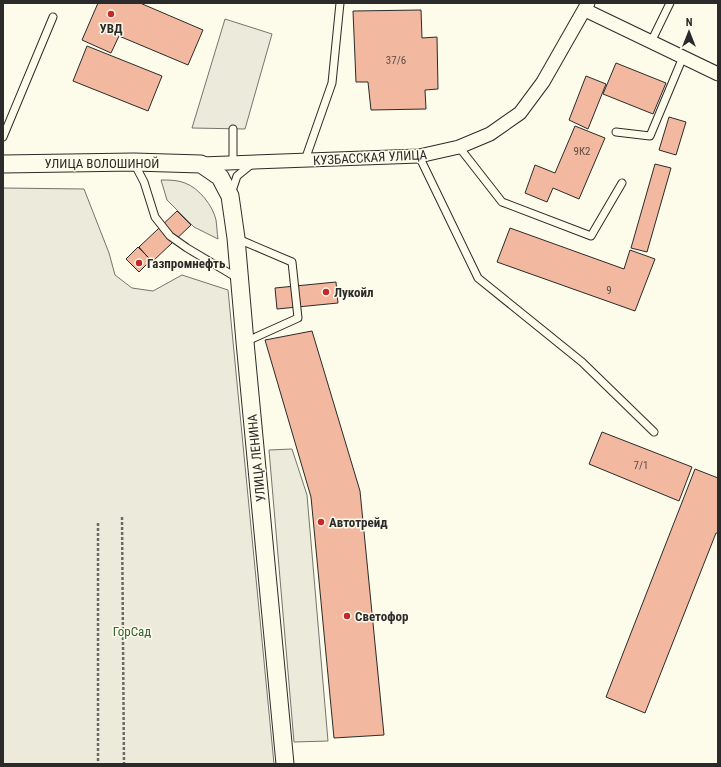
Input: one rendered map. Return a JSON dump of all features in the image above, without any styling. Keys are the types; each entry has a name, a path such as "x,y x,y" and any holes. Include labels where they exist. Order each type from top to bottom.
{"street":[{"name":"КУЗБАССКАЯ УЛИЦА","path":"201,164 419,156 460,147 490,134 520,113 543,82 586,7"},
{"path":"586,7 651,42 718,74"},
{"name":"УЛИЦА ВОЛОШИНОЙ","path":"3,164 134,162 201,164"},
{"name":"УЛИЦА ЛЕНИНА","path":"201,164 220,177 230,196 236,238 286,764"}],"lane":[{"path":"305,160 332,83 340,3"},
{"path":"651,42 670,3"},
{"path":"3,137 53,17"},
{"path":"616,132 650,136 683,57"},
{"path":"233,129 234,163"},
{"path":"460,147 502,202 591,236 622,183"},
{"path":"419,156 478,278 582,362 654,432"},
{"path":"134,162 144,182 155,217 170,236 239,279"},
{"path":"230,196 237,176 255,162"},
{"path":"236,238 292,262 298,318 245,342"}],"path":[{"path":"122,517 124,764"},
{"path":"98,523 98,764"}],"green space":[{"path":"161,180 176,181 190,185 205,198 212,209 216,220 218,239 194,227 167,200"},
{"name":"ГорСад","path":"3,188 84,189 109,253 115,275 132,288 153,291 182,275 228,290 274,764 3,764"}],"shaded area":[{"path":"225,19 272,34 245,129 192,128"},
{"path":"292,449 307,495 328,741 294,742 269,450"}],"building":[{"path":"98,3 140,3 203,30 188,65 119,36 111,53 82,40"},
{"path":"421,10 422,38 437,37 438,89 425,90 426,109 371,110 368,82 356,82 353,11"},
{"path":"87,46 162,76 148,111 73,81"},
{"path":"616,63 666,83 653,114 603,94"},
{"path":"586,76 606,84 588,129 569,120"},
{"path":"669,117 686,122 676,155 659,150"},
{"path":"575,126 605,138 579,199 553,188 547,202 525,193 535,165 555,173"},
{"path":"655,164 671,168 647,252 631,248"},
{"path":"177,211 191,225 152,262 139,247"},
{"path":"510,228 624,269 630,250 655,259 635,311 497,262"},
{"path":"138,247 151,260 139,272 126,259"},
{"path":"336,282 338,303 277,309 275,288"},
{"name":"Светофор","path":"312,331 360,491 384,735 334,738 311,497 265,340"},
{"path":"602,432 692,467 679,501 589,464"},
{"path":"695,469 718,478 718,533 716,533 645,713 606,697"}],"place":[{"name":"УВД","path":"111,14"},
{"name":"Газпромнефть","path":"139,263"},
{"name":"Лукойл","path":"326,292"},
{"name":"Автотрейд","path":"321,522"},
{"name":"Светофор","path":"347,616"}]}
